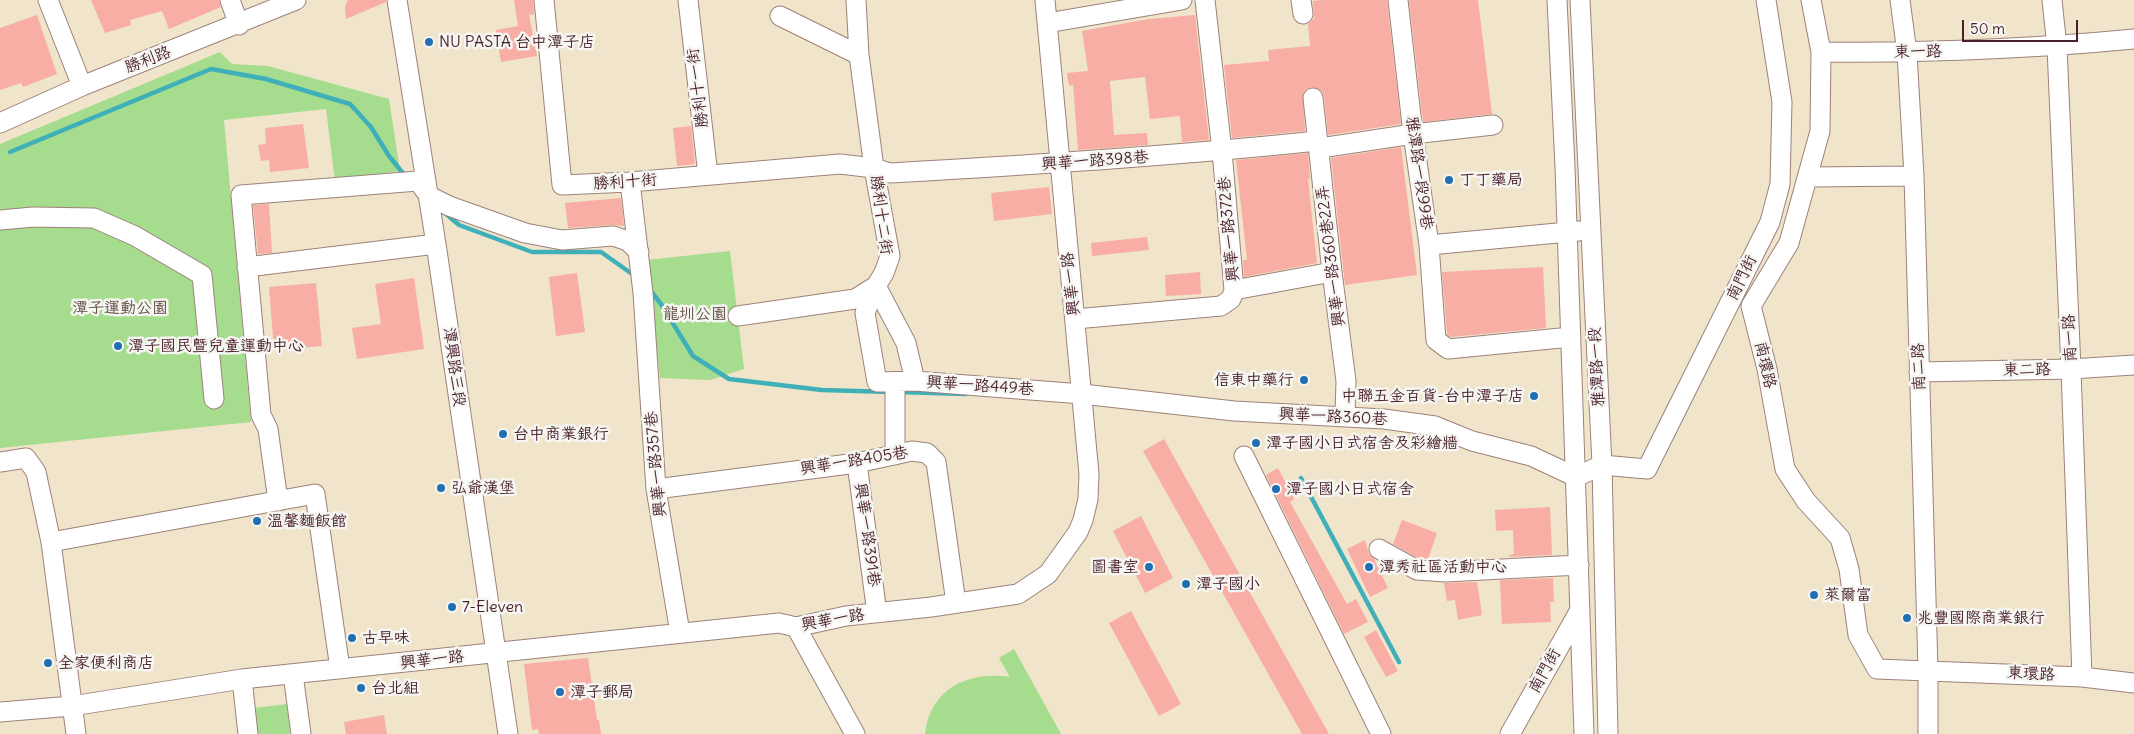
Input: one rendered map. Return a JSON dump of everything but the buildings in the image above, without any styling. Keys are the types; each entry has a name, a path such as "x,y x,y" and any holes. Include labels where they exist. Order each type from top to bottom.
{"street":[{"path":"48,0 82,86"},
{"path":"230,0 239,25"},
{"name":"勝利路","path":"0,123 82,86 239,25 296,0"},
{"name":"潭興路三段","path":"398,0 419,192 436,244 508,734"},
{"name":"勝利十街","path":"544,0 562,185 630,182 840,164 874,168"},
{"name":"勝利十一街","path":"688,0 708,176"},
{"name":"勝利十二街","path":"856,0 860,55 874,168 890,256 884,274 876,286 865,312 891,389 895,455"},
{"name":"興華一路","path":"0,712 72,706 242,679 779,623 796,627 846,616 956,604 1018,594 1048,574 1078,532 1083,520 1088,499 1089,474 1045,0"},
{"path":"1047,23 1182,0"},
{"name":"興華一路372巷","path":"1075,319 1221,306 1231,299 1234,290 1222,151 1205,0"},
{"name":"雅潭路一段99巷","path":"1398,0 1413,134 1429,245 1590,231"},
{"name":"雅潭路一段","path":"1557,0 1581,608 1584,734"},
{"name":"雅潭路一段","path":"1580,0 1602,465 1608,734"},
{"name":"南門街","path":"1576,477 1602,465 1647,469 1770,222 1780,184 1782,102 1766,0"},
{"name":"南環路","path":"1811,0 1821,52 1820,131 1789,243 1750,306 1767,369 1785,469 1806,501 1840,538 1849,569 1858,635 1877,669 1928,670"},
{"name":"南二路","path":"1900,0 1907,53 1914,176 1928,670 1928,734"},
{"name":"南一路","path":"2052,0 2057,47 2072,369 2082,677"},
{"path":"780,16 860,55"},
{"name":"東一路","path":"1821,52 1907,53 2057,47 2134,39"},
{"name":"興華一路360巷22弄","path":"1312,98 1322,144 1332,272 1346,381 1346,415"},
{"name":"興華一路398巷","path":"874,168 890,173 1060,164 1322,144 1493,125"},
{"path":"1808,177 1914,176"},
{"path":"630,182 639,252"},
{"path":"278,501 268,429 261,415 241,196 419,192 449,206 525,233 562,240 613,236 628,241 639,252"},
{"path":"0,220 33,217 94,218 135,236 202,275 214,399"},
{"path":"247,267 436,244"},
{"path":"1429,245 1436,340 1448,349 1571,337"},
{"name":"興華一路357巷","path":"639,252 656,489 680,633"},
{"path":"1234,290 1332,272"},
{"path":"738,316 855,299 876,286 906,343 915,381"},
{"name":"東二路","path":"1919,372 2072,369 2134,365"},
{"name":"興華一路449巷","path":"891,389 915,381 1082,394"},
{"name":"興華一路360巷","path":"1082,394 1234,411 1346,415 1435,426 1472,441 1531,456 1576,477"},
{"name":"興華一路405巷","path":"656,489 857,463 912,451 927,452 936,462 956,604"},
{"path":"1244,456 1381,734"},
{"path":"0,462 26,458 36,472 51,542 76,734"},
{"name":"興華一路391巷","path":"857,463 876,606"},
{"path":"51,542 315,494 340,669"},
{"path":"1379,549 1417,570 1445,572 1579,565"},
{"name":"南門街","path":"1510,734 1581,608"},
{"path":"796,627 855,734"},
{"name":"東環路","path":"1928,670 2082,677 2134,683"},
{"path":"293,674 301,734"},
{"path":"242,679 248,734"}],"green space":[{"name":"潭子運動公園","path":"220,52 232,64 268,66 389,99 400,171 335,181 326,109 224,120 251,422 0,448 0,144"},
{"name":"龍圳公園","path":"730,251 744,369 710,380 660,378 647,260"},
{"path":"1014,649 1061,734 925,734 928,718 935,705 943,694 954,686 966,680 980,677 1010,677 999,658"},
{"path":"287,704 290,734 256,734 254,708"}],"waterway":[{"path":"10,152 211,69 266,79 350,104 371,127 389,156 406,177"},
{"path":"445,213 459,225 532,252 601,252 635,276"},
{"path":"650,290 661,304 693,356 729,379 822,390 891,392"},
{"path":"899,392 966,394"},
{"path":"1301,478 1399,662"}],"place":[{"name":"NU PASTA 台中潭子店","path":"429,42"},
{"name":"丁丁藥局","path":"1449,180"},
{"name":"潭子國民暨兒童運動中心","path":"118,346"},
{"name":"信東中藥行","path":"1304,380"},
{"name":"中聯五金百貨-台中潭子店","path":"1534,396"},
{"name":"台中商業銀行","path":"503,434"},
{"name":"潭子國小日式宿舍及彩繪牆","path":"1256,443"},
{"name":"弘爺漢堡","path":"441,488"},
{"name":"潭子國小日式宿舍","path":"1276,489"},
{"name":"溫馨麵飯館","path":"257,521"},
{"name":"圖書室","path":"1149,567"},
{"name":"潭秀社區活動中心","path":"1369,567"},
{"name":"潭子國小","path":"1186,584"},
{"name":"萊爾富","path":"1814,595"},
{"name":"7-Eleven","path":"452,607"},
{"name":"兆豐國際商業銀行","path":"1907,618"},
{"name":"古早味","path":"352,638"},
{"name":"全家便利商店","path":"48,663"},
{"name":"台北組","path":"361,688"},
{"name":"潭子郵局","path":"560,692"}]}
